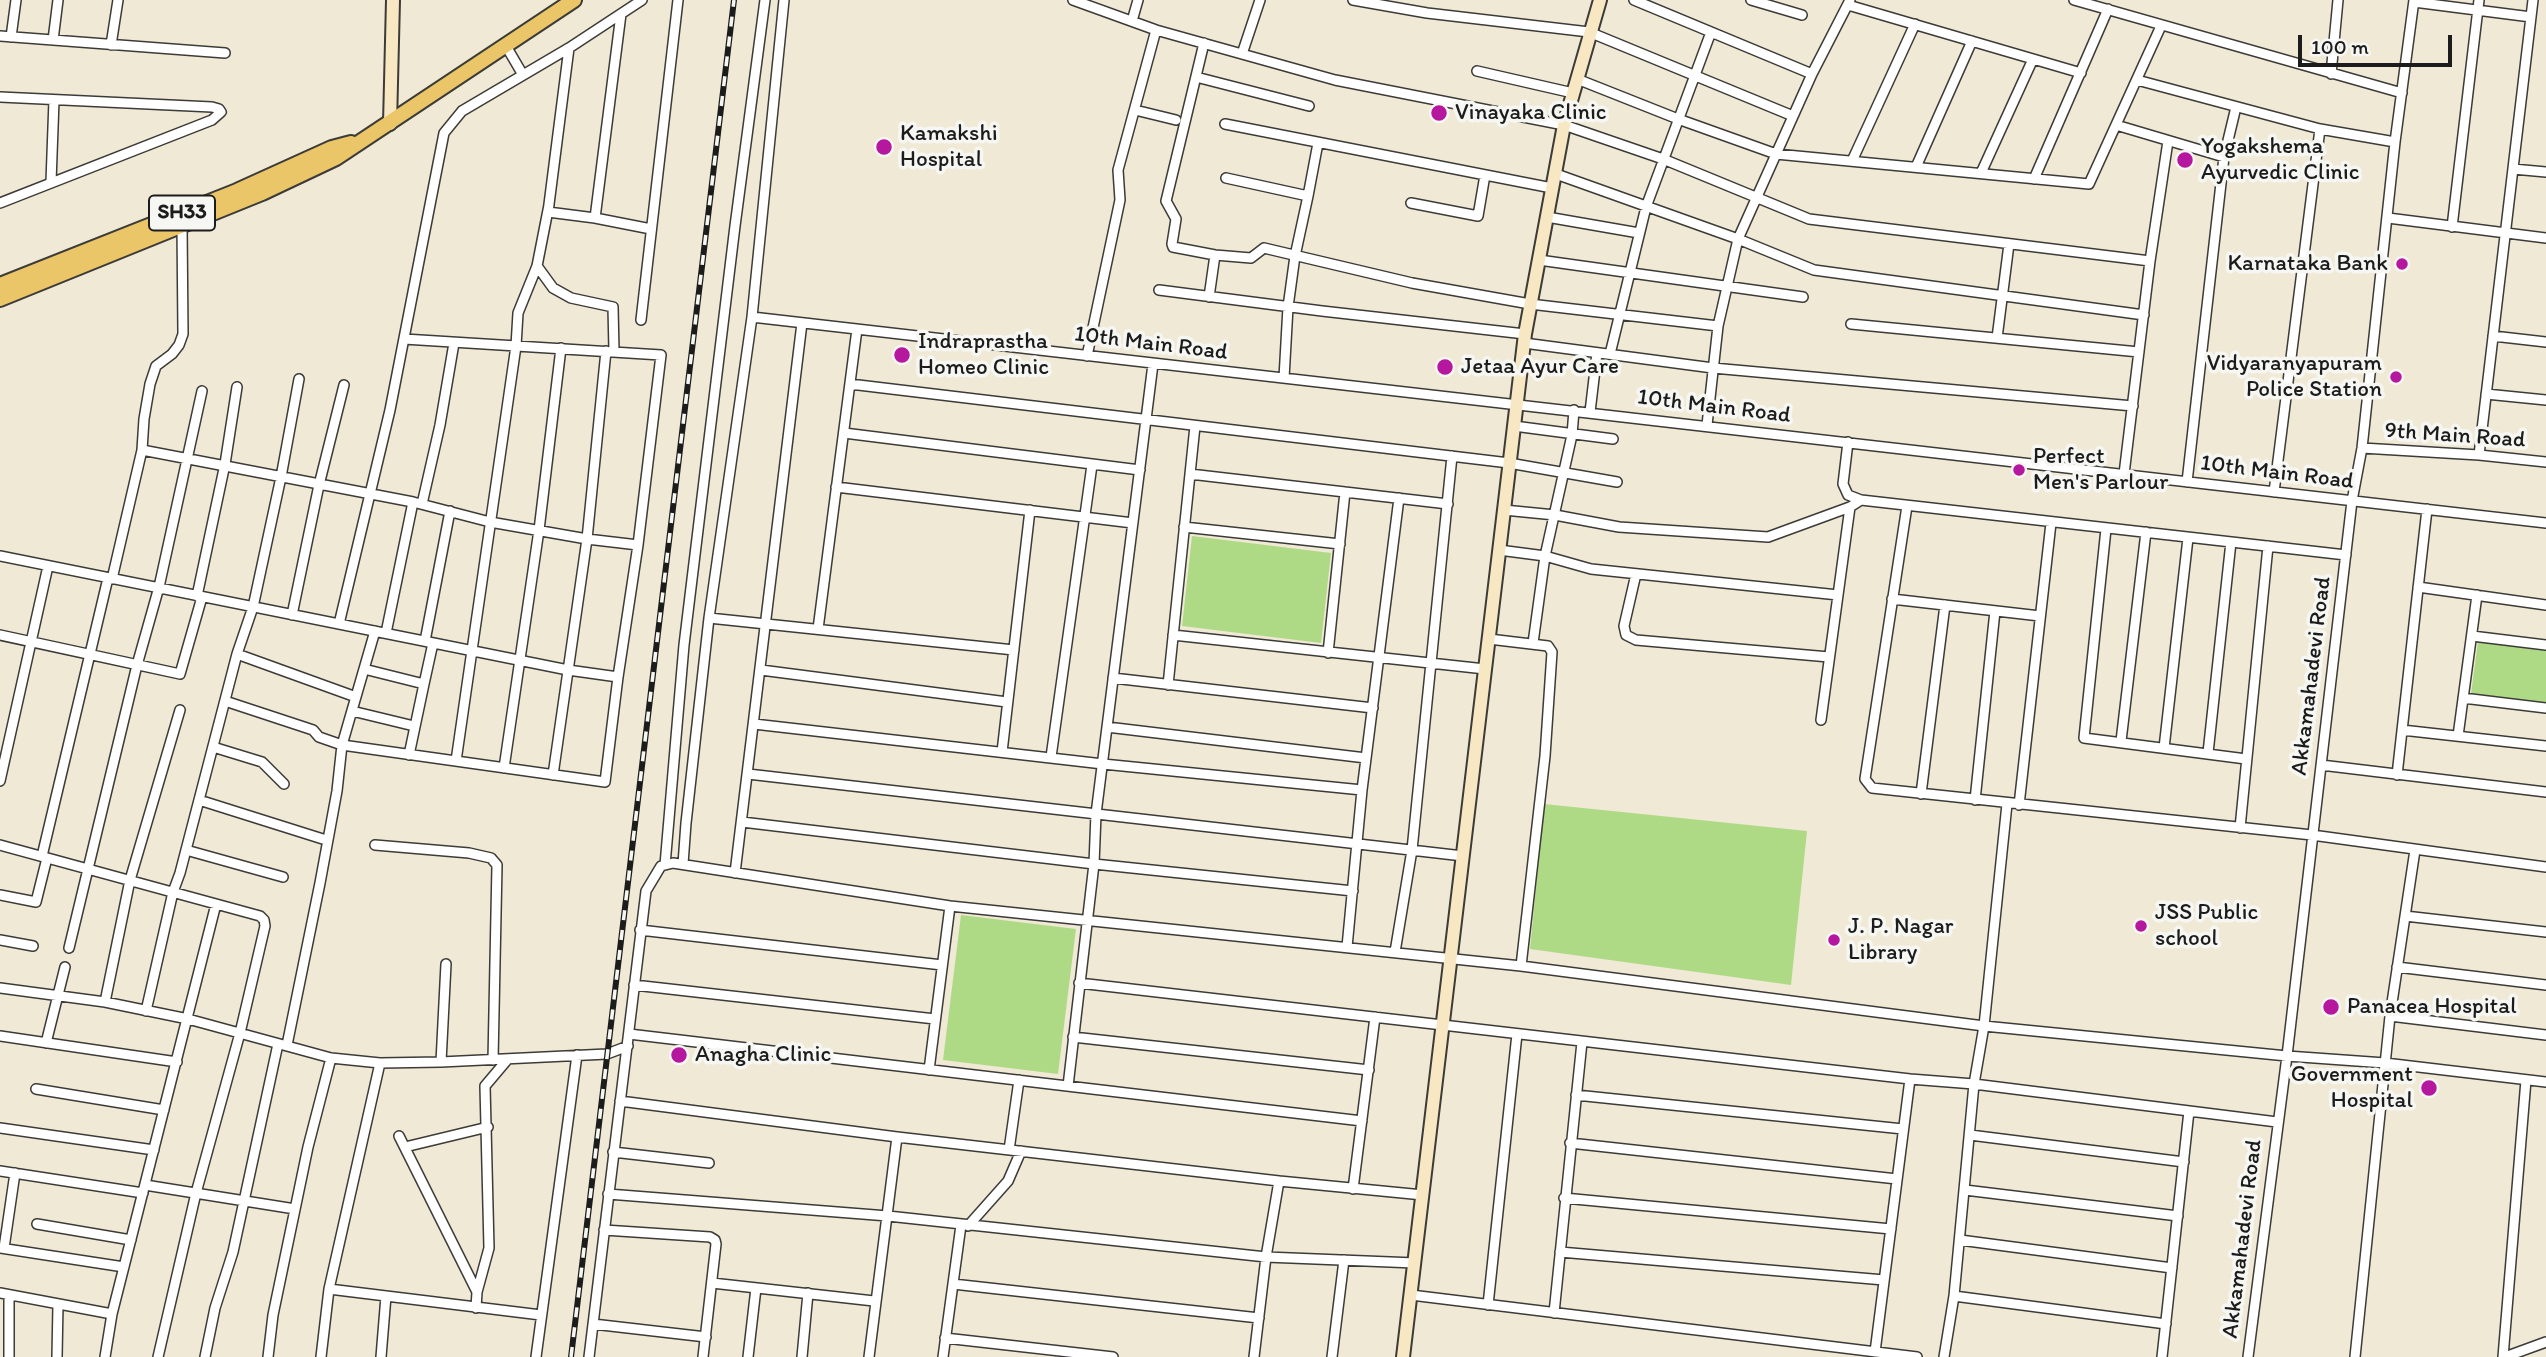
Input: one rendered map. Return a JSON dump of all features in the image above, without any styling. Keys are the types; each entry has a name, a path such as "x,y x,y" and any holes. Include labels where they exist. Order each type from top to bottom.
{"main road":[{"name":"SH33","path":"0,285 237,191 332,148 363,141 574,0"},
{"path":"0,299 262,193 336,158 363,141"}],"street":[{"path":"11,37 16,0"},
{"path":"53,40 58,0"},
{"path":"111,45 118,0"},
{"path":"390,124 393,0"},
{"path":"340,624 404,339 444,133 462,111 569,48 642,0"},
{"path":"641,320 678,0"},
{"path":"665,865 684,645 765,0"},
{"path":"683,864 709,618 752,317 784,0"},
{"path":"1073,0 1156,30 1335,80 1564,125 1663,159 1809,219 2150,261"},
{"path":"1132,21 1138,0"},
{"path":"1242,54 1260,0"},
{"path":"1353,0 1427,13 1589,32 1793,117"},
{"path":"1404,1357 1525,338 1564,125 1600,0"},
{"path":"1634,0 1812,74"},
{"path":"1751,0 1802,15"},
{"path":"2074,0 2102,5 2161,26 2402,93"},
{"path":"2331,74 2338,0"},
{"path":"2479,455 2533,0"},
{"path":"2414,1 2478,5 2531,17"},
{"name":"Akkamahadevi Road","path":"2248,1357 2287,1056 2352,501 2362,448 2395,142 2414,1"},
{"path":"1707,425 1718,326 1738,239 1812,74 1849,2 2081,73"},
{"path":"2034,178 2081,73 2102,5"},
{"path":"2452,227 2478,5"},
{"path":"595,218 621,13"},
{"path":"1852,161 1915,24"},
{"path":"1577,79 1776,154 2089,184 2161,26"},
{"path":"1087,356 1121,200 1118,170 1156,30"},
{"path":"1610,354 1646,206 1711,32"},
{"path":"0,36 225,53"},
{"path":"1916,167 1972,41"},
{"path":"1203,43 1166,201 1176,219 1172,246 1215,255 1251,258 1261,248 1412,283 1530,304 1718,326"},
{"path":"506,46 523,75"},
{"path":"456,761 516,346 518,313 537,266 569,48"},
{"path":"1980,173 2033,59"},
{"path":"1478,71 1573,93"},
{"path":"1196,77 1309,106"},
{"path":"2137,80 2320,129 2395,142"},
{"path":"0,97 212,107 219,108 221,112 212,120 0,203"},
{"path":"51,183 54,100"},
{"path":"2187,482 2224,157 2236,107"},
{"path":"1135,110 1176,120"},
{"path":"1225,124 1552,188"},
{"path":"2116,125 2224,157"},
{"path":"2274,492 2320,129"},
{"path":"2124,474 2150,261 2168,141"},
{"path":"1284,378 1295,256 1318,143"},
{"path":"2513,169 2546,172"},
{"path":"1556,174 1738,239 1814,270 2144,315"},
{"path":"1411,204 1478,216 1485,175"},
{"path":"1226,178 1308,196"},
{"path":"548,205 548,212 651,229"},
{"path":"1547,217 1639,233"},
{"path":"2388,218 2546,238"},
{"path":"0,895 36,902 90,654 142,450 149,384 156,366 172,354 183,334 182,225"},
{"path":"1997,338 2008,244"},
{"path":"1209,297 1215,255"},
{"path":"1539,260 1803,297"},
{"path":"537,266 553,288 570,298 613,307 587,540 553,775"},
{"path":"1158,290 1525,338 1597,353 1713,368 2133,406"},
{"name":"10th Main Road","path":"752,317 2546,523"},
{"path":"736,873 802,323"},
{"path":"1851,324 2139,352"},
{"path":"818,629 857,329"},
{"path":"2493,336 2546,342"},
{"path":"225,701 313,730 319,737 342,745 605,782 661,355 404,339"},
{"path":"386,633 417,503 440,425 454,343"},
{"path":"504,768 539,530 561,348"},
{"path":"1590,412 1597,353"},
{"path":"1068,1086 1094,864 1096,814 1153,364"},
{"path":"146,1011 173,892 237,654 253,607 299,379"},
{"path":"850,384 1510,463 1617,482"},
{"path":"292,615 319,485 344,385"},
{"path":"0,635 180,674 199,596 237,387"},
{"path":"69,948 137,665 159,587 202,391"},
{"path":"2486,394 2546,400"},
{"path":"1533,643 1545,556 1572,435 1574,410"},
{"path":"1168,685 1195,426"},
{"path":"1514,426 1613,439"},
{"path":"844,433 1140,470"},
{"path":"1848,442 1843,484 1848,495 1861,500 2347,555"},
{"name":"9th Main Road","path":"2362,448 2546,462"},
{"path":"142,450 417,503 490,522 587,540 638,545"},
{"path":"1395,952 1412,850 1452,456"},
{"path":"1051,757 1092,464"},
{"path":"1190,474 1448,504"},
{"path":"836,487 1133,523"},
{"path":"1328,653 1345,492"},
{"path":"1347,947 1362,790 1399,498"},
{"path":"1504,510 1555,515 1619,527 1768,537 1850,507 1861,500"},
{"path":"1907,506 1866,783 1872,788 2312,835 2546,867"},
{"path":"1821,720 1850,507"},
{"path":"2396,775 2427,509"},
{"path":"1002,752 1030,510"},
{"path":"409,755 424,684 450,512"},
{"path":"2019,805 2051,523"},
{"path":"1184,527 1340,544"},
{"path":"2106,529 2084,738 2246,759"},
{"path":"2121,741 2146,532"},
{"path":"2164,748 2188,538"},
{"path":"2208,753 2231,542"},
{"path":"2240,828 2268,546"},
{"path":"1499,550 1545,556 1591,569 1838,595"},
{"path":"0,556 568,670 618,677"},
{"path":"0,781 48,566"},
{"path":"1636,574 1624,626 1626,635 1636,640 1829,657"},
{"path":"2418,587 2546,605"},
{"path":"2458,736 2477,596"},
{"path":"1892,599 2040,616"},
{"path":"1922,794 1945,605"},
{"path":"1975,800 1995,611"},
{"path":"709,618 1014,650"},
{"path":"205,1357 215,1308 233,1252 283,1044 337,791 342,745 375,631"},
{"path":"1173,635 1485,669"},
{"path":"2472,636 2546,645"},
{"path":"1489,639 1548,646 1552,652 1545,756 1521,966"},
{"path":"237,654 356,697"},
{"path":"364,669 424,684"},
{"path":"761,670 1007,702"},
{"path":"1114,678 1373,708"},
{"path":"2463,698 2546,708"},
{"path":"106,1002 130,880 180,710"},
{"path":"352,711 414,726"},
{"path":"754,723 1103,764 1362,790"},
{"path":"1107,727 1366,758"},
{"path":"2402,730 2546,746"},
{"path":"213,747 262,762 284,783"},
{"path":"2321,765 2546,792"},
{"path":"748,774 1463,856"},
{"path":"199,800 327,840"},
{"path":"1944,1357 1954,1296 1974,1084 1984,1026 2007,804"},
{"path":"742,822 1094,864 1353,891"},
{"path":"0,845 260,916 264,920 265,926 240,1033 196,1193 158,1357"},
{"path":"375,845 469,853 491,858 497,865 493,1060"},
{"path":"186,850 283,877"},
{"path":"2355,1357 2389,1016 2415,850"},
{"path":"589,1357 646,891 661,866 665,865 683,864 950,906 1521,966 1984,1026 2385,1063 2546,1082"},
{"path":"105,1357 112,1314 216,904"},
{"path":"929,1070 950,906"},
{"path":"2405,916 2546,932"},
{"path":"640,930 942,965"},
{"path":"0,940 33,946"},
{"path":"441,1062 446,964"},
{"path":"46,1043 65,967"},
{"path":"2397,967 2546,985"},
{"path":"1079,983 1581,1042 1974,1084 2277,1122"},
{"path":"634,985 935,1019"},
{"path":"0,988 106,1002 188,1020 331,1058 380,1063 607,1054 628,1046"},
{"path":"2389,1016 2546,1035"},
{"path":"1353,1189 1375,1017"},
{"path":"629,1034 1362,1121"},
{"path":"1488,1305 1517,1034"},
{"path":"0,1036 177,1062"},
{"path":"1073,1037 1368,1070"},
{"path":"1554,1313 1581,1042"},
{"path":"536,1357 577,1055"},
{"path":"268,1357 273,1315 295,1209 331,1058"},
{"path":"476,1308 477,1292 489,1248 485,1086 507,1060"},
{"path":"321,1357 329,1289 380,1063"},
{"path":"1875,1352 1910,1079"},
{"path":"1009,1150 1019,1080"},
{"path":"2526,1080 2504,1357 2546,1342"},
{"path":"36,1089 164,1110"},
{"path":"1576,1095 1903,1129"},
{"path":"620,1101 1021,1152 1423,1195"},
{"path":"2162,1357 2189,1111"},
{"path":"405,1147 488,1127"},
{"path":"0,1128 154,1150"},
{"path":"1970,1135 2184,1162"},
{"path":"399,1136 477,1292"},
{"path":"869,1357 874,1301 897,1137"},
{"path":"1570,1143 1897,1179"},
{"path":"613,1152 709,1163"},
{"path":"943,1357 953,1284 965,1226 1008,1181 1021,1152"},
{"path":"0,1171 196,1193 295,1209"},
{"path":"15,1173 2,1248 124,1267"},
{"path":"1254,1357 1266,1257 1279,1181"},
{"path":"1965,1190 2178,1216"},
{"path":"608,1194 888,1216 1266,1257 1415,1263"},
{"path":"1564,1198 1891,1229"},
{"path":"37,1223 131,1240"},
{"path":"604,1230 710,1237 716,1244 703,1357"},
{"path":"1959,1240 2172,1268"},
{"path":"1560,1252 1884,1280"},
{"path":"1332,1357 1345,1261"},
{"path":"712,1283 874,1301"},
{"path":"953,1284 1259,1318"},
{"path":"329,1289 541,1315"},
{"path":"748,1357 755,1289"},
{"path":"802,1357 808,1293"},
{"path":"9,1357 4,1294 112,1314"},
{"path":"1410,1295 1917,1357"},
{"path":"381,1357 386,1296"},
{"path":"1954,1296 2166,1324"},
{"path":"57,1357 58,1304"},
{"path":"593,1324 706,1337"},
{"path":"945,1339 1113,1357"}],"green space":[{"path":"1192,536 1331,553 1321,643 1182,626"},
{"path":"2478,641 2546,649 2546,704 2471,694"},
{"path":"1544,804 1807,831 1791,985 1530,949"},
{"path":"961,915 1076,929 1058,1074 943,1060"}],"railway":[{"path":"571,1357 734,0"}],"place":[{"name":"Vinayaka Clinic","path":"1439,113"},
{"name":"Kamakshi Hospital","path":"884,147"},
{"name":"Yogakshema Ayurvedic Clinic","path":"2185,160"},
{"name":"Karnataka Bank","path":"2402,264"},
{"name":"Indraprastha Homeo Clinic","path":"902,355"},
{"name":"Jetaa Ayur Care","path":"1445,367"},
{"name":"Vidyaranyapuram Police Station","path":"2396,377"},
{"name":"Perfect Men's Parlour","path":"2019,470"},
{"name":"JSS Public school","path":"2141,926"},
{"name":"J. P. Nagar Library","path":"1834,940"},
{"name":"Panacea Hospital","path":"2331,1007"},
{"name":"Anagha Clinic","path":"679,1055"},
{"name":"Government Hospital","path":"2429,1088"}]}
